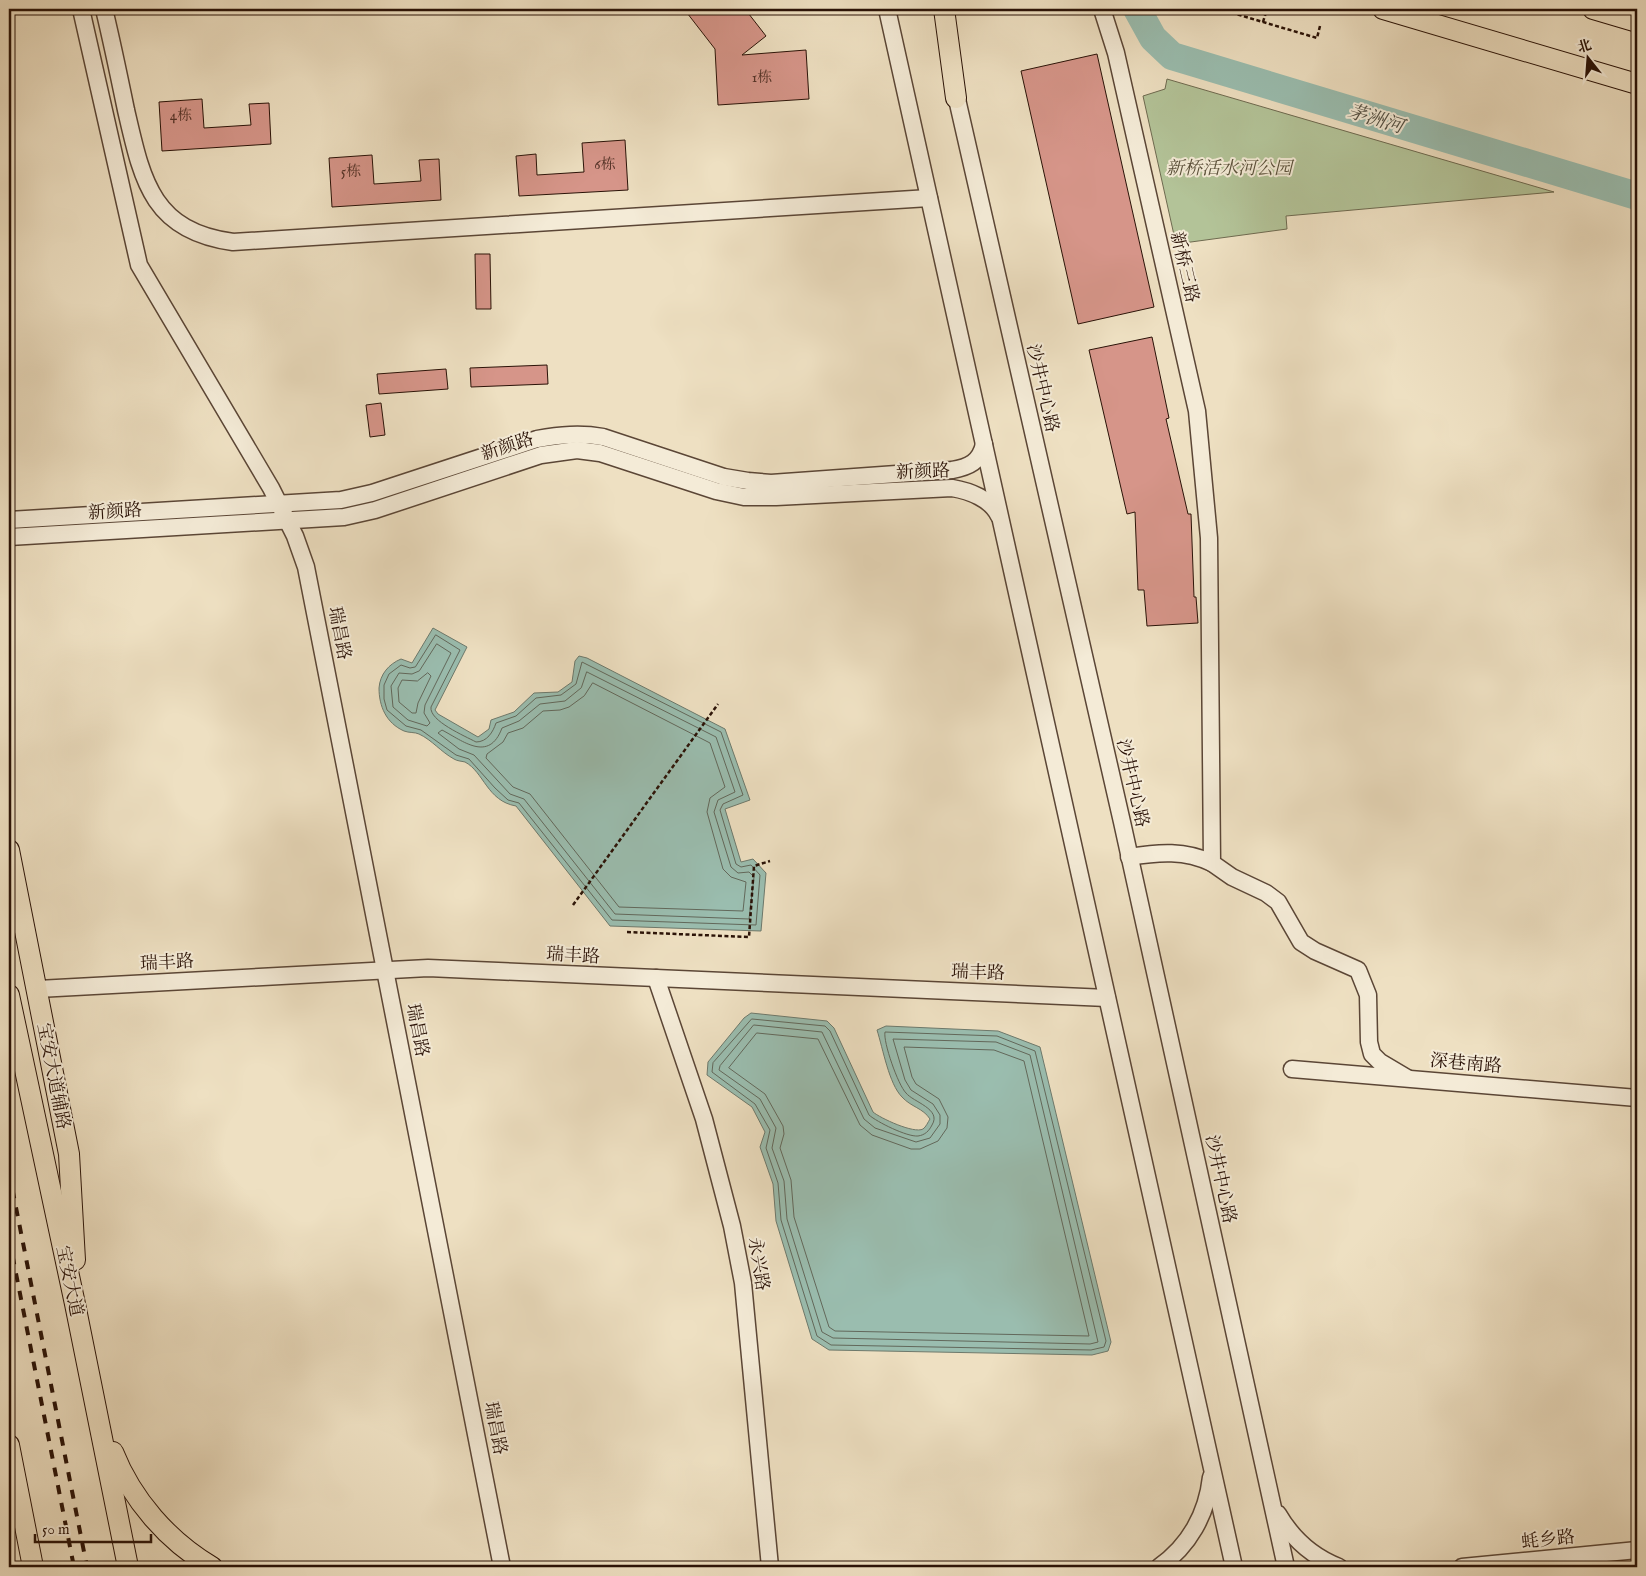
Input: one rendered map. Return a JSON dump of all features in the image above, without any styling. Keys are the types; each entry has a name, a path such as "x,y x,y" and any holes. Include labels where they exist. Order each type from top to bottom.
{"main road":[{"path":"944,9 956,98"},
{"path":"1383,9 1637,84"},
{"path":"1593,9 1637,22"},
{"name":"宝安大道辅路","path":"9,850 69,1154 74,1219 75,1304"},
{"name":"宝安大道","path":"9,995 75,1304 128,1567"},
{"path":"98,1415 118,1464 133,1492 157,1523 175,1540 212,1567"},
{"path":"9,1445 33,1567"}],"street":[{"name":"瑞昌路","path":"82,9 139,265 280,505 306,567 502,1567"},
{"path":"104,9 138,161 147,186 154,198 172,218 194,232 220,240 234,242 929,198"},
{"path":"887,9 1234,1567"},
{"name":"沙井中心路","path":"937,9 1130,857 1286,1567"},
{"name":"新桥三路","path":"1102,9 1116,53 1197,411 1208,538 1212,863"},
{"name":"新颜路","path":"9,520 341,500 538,440 561,435 583,434 603,438 724,477 772,483 952,470 975,462 980,458 984,444"},
{"name":"新颜路","path":"9,537 328,519 360,514 541,455 577,450 600,454 716,491 744,496 964,490 991,505 1002,524"},
{"path":"1130,857 1159,852 1185,854 1212,863 1232,877 1266,893 1278,902 1301,942 1315,951 1358,970 1368,995 1369,1042 1372,1054 1380,1062 1407,1078"},
{"name":"瑞丰路","path":"38,990 428,968 1108,998"},
{"name":"永兴路","path":"656,978 704,1119 732,1226 743,1283 770,1567"},
{"name":"深巷南路","path":"1292,1069 1637,1098"},
{"path":"1159,1567 1182,1547 1198,1523 1208,1496 1211,1462"},
{"path":"1270,1497 1280,1518 1296,1538 1315,1555 1339,1567"},
{"name":"蚝乡路","path":"1462,1567 1637,1550"}],"path":[{"path":"1219,9 1317,38 1320,26"},
{"path":"1263,22 1267,9"},
{"path":"573,905 718,704"},
{"path":"627,932 749,937 754,866 770,861"}],"green space":[{"name":"新桥活水河公园","path":"1167,79 1554,192 1286,216 1287,229 1176,244 1143,96 1165,89"}],"water":[{"path":"433,628 467,647 435,710 438,714 478,737 489,729 491,720 514,712 534,693 558,692 572,682 575,661 579,656 587,658 725,729 750,800 725,809 741,862 753,859 766,873 761,931 610,926 516,806 506,803 492,793 477,772 465,762 449,756 419,734 406,732 398,728 388,719 380,701 379,688 383,674 389,667 401,659 412,663"},
{"path":"751,1013 827,1021 834,1028 873,1112 905,1127 919,1130 926,1126 930,1119 897,1091 887,1066 877,1030 886,1026 998,1031 1040,1047 1111,1342 1108,1351 1092,1355 829,1350 812,1339 776,1221 773,1184 760,1147 765,1132 752,1107 707,1075 708,1062 744,1018"}],"building":[{"path":"684,9 745,9 766,36 742,55 806,50 809,99 718,105 715,49"},
{"path":"1097,54 1154,307 1078,324 1021,71"},
{"path":"202,99 204,128 251,125 249,104 269,103 271,144 162,151 159,102"},
{"path":"625,140 628,190 519,196 516,156 536,154 537,175 584,172 582,143"},
{"path":"372,155 374,184 421,181 419,160 439,159 441,200 332,207 329,158"},
{"path":"475,254 490,254 491,309 476,309"},
{"path":"1152,337 1169,418 1166,419 1188,514 1191,514 1194,597 1196,597 1198,623 1147,626 1144,590 1138,590 1135,512 1127,514 1089,350"},
{"path":"547,365 548,384 471,387 470,368"},
{"path":"446,369 448,389 379,394 377,374"},
{"path":"381,403 385,435 370,437 366,405"}],"waterway":[{"name":"茅洲河","path":"1137,9 1153,38 1172,56 1637,196"}],"railway":[{"path":"9,1172 87,1567"},
{"path":"9,1238 74,1567"}]}
